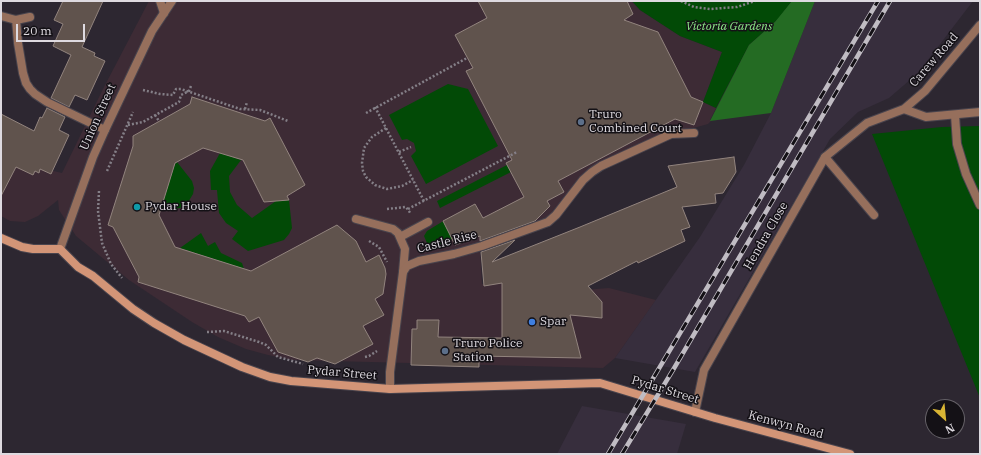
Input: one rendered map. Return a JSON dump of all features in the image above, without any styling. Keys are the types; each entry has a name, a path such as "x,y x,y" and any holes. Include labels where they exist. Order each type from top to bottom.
{"main road":[{"path":"1,238 22,247 32,249 60,249"},
{"name":"Pydar Street","path":"60,249 78,267 154,323 184,340 242,367 270,377 291,381 390,389 600,382 715,418"},
{"name":"Kenwyn Road","path":"715,418 850,454"}],"street":[{"path":"160,1 164,13"},
{"name":"Union Street","path":"60,249 93,157 152,32 172,1"},
{"path":"1,16 16,20 30,17"},
{"path":"16,20 23,73 26,83 30,89 47,102 106,130"},
{"name":"Carew Road","path":"904,109 925,91 980,25"},
{"path":"904,109 926,117 980,112"},
{"name":"Hendra Close","path":"695,412 704,370 825,157 867,123 904,109"},
{"path":"955,114 957,144 966,174 980,205"},
{"name":"Castle Rise","path":"403,272 407,266 418,261 475,248 542,224 556,215 583,180 597,169 671,134 694,133"},
{"path":"825,157 874,215"},
{"path":"356,219 393,229 400,237 405,249 390,372 390,389"},
{"path":"400,237 428,222"}],"path":[{"path":"681,1 694,7 710,9 737,7 755,1"},
{"path":"366,113 467,58"},
{"path":"189,92 191,86"},
{"path":"140,97 143,88 167,95 173,95 176,89 181,89 221,103 245,109 260,110 288,121"},
{"path":"128,125 143,122 179,102 181,95 189,92"},
{"path":"245,109 246,102"},
{"path":"375,107 424,201"},
{"path":"106,172 134,111"},
{"path":"155,115 159,121"},
{"path":"386,128 372,137 364,148 362,163 366,177 375,185 386,189 402,186 413,180"},
{"path":"399,152 411,146"},
{"path":"408,209 517,152"},
{"path":"100,187 98,211 102,243 111,264 124,280"},
{"path":"383,209 403,207 408,209 415,216"},
{"path":"364,238 379,247 389,266"},
{"path":"204,332 224,331 259,342 266,345 278,358 307,366"},
{"path":"365,357 377,351 379,345"}],"shaded area":[{"path":"149,1 631,1 640,10 680,36 722,52 703,102 716,108 710,120 712,120 708,124 679,132 593,172 546,221 480,248 482,284 503,281 583,290 609,288 656,300 615,358 603,368 293,360 246,349 218,337 192,322 129,280 76,236 59,210 58,200 38,216 25,222 10,221 1,216 1,126 21,163 62,173 103,89"},
{"path":"815,1 973,1 918,73 889,98 858,112 830,139 695,372 615,358 700,237 744,165 771,113"},
{"path":"582,406 686,424 677,454 557,454"}],"green space":[{"name":"Victoria Gardens","path":"632,1 792,1 778,19 749,45 716,108 703,102 722,52 680,36 640,10"},
{"path":"792,1 815,1 771,113 710,121 749,45 775,22"},
{"path":"448,84 468,89 498,146 426,184 411,156 416,151 414,143 407,139 402,140 389,115"},
{"path":"980,126 980,398 872,134 942,127"},
{"path":"220,153 241,160 229,176 230,192 237,205 252,218 276,201 289,200 292,228 284,240 248,251 232,239 238,231 226,223 219,213 217,190 211,190 210,171"},
{"path":"177,162 192,181 194,188 193,194 187,204 180,208 160,211 175,164"},
{"path":"507,165 511,172 440,208 437,201"},
{"path":"450,217 458,233 453,239 436,246 431,246 427,243 424,236 427,231"},
{"path":"201,233 208,246 215,242 221,253 242,263 244,269 180,248"}],"building":[{"path":"63,1 103,1 82,47 95,53 94,56 105,61 87,100 75,95 69,107 51,98 71,55 53,46 63,24 54,20"},
{"name":"Truro Combined Court","path":"478,1 627,1 633,14 624,20 658,32 691,97 703,102 694,125 675,119 558,181 564,192 547,201 550,206 535,221 480,241 480,236 455,245 443,221 475,204 483,218 524,197 506,163 512,160 466,71 473,68 455,35 487,18"},
{"name":"Pydar House","path":"192,97 265,121 270,118 305,185 287,196 289,200 264,202 243,160 203,148 175,163 159,215 175,247 251,271 337,225 356,241 366,262 379,255 385,268 386,274 383,294 375,299 384,315 363,326 373,344 335,364 317,358 308,362 278,352 259,317 249,322 245,316 138,282 139,277 113,227 108,225 133,146 133,136 190,104"},
{"path":"47,108 65,117 59,130 69,135 51,174 40,169 39,173 35,171 33,175 16,167 1,196 1,114 34,131 40,117 42,118"},
{"path":"734,157 736,172 723,193 715,194 716,203 682,207 690,227 681,230 685,241 638,263 637,261 588,286 602,302 602,318 570,315 581,358 479,356 479,367 411,365 412,329 417,329 417,320 439,320 438,337 502,338 502,283 484,286 481,252 515,240 492,262 677,187 668,166"}],"railway":[{"path":"608,454 878,1"},
{"path":"622,454 890,1"}],"place":[{"name":"Truro Combined Court","path":"581,122"},
{"name":"Pydar House","path":"137,207"},
{"name":"Spar","path":"532,322"},
{"name":"Truro Police Station","path":"445,351"}]}
